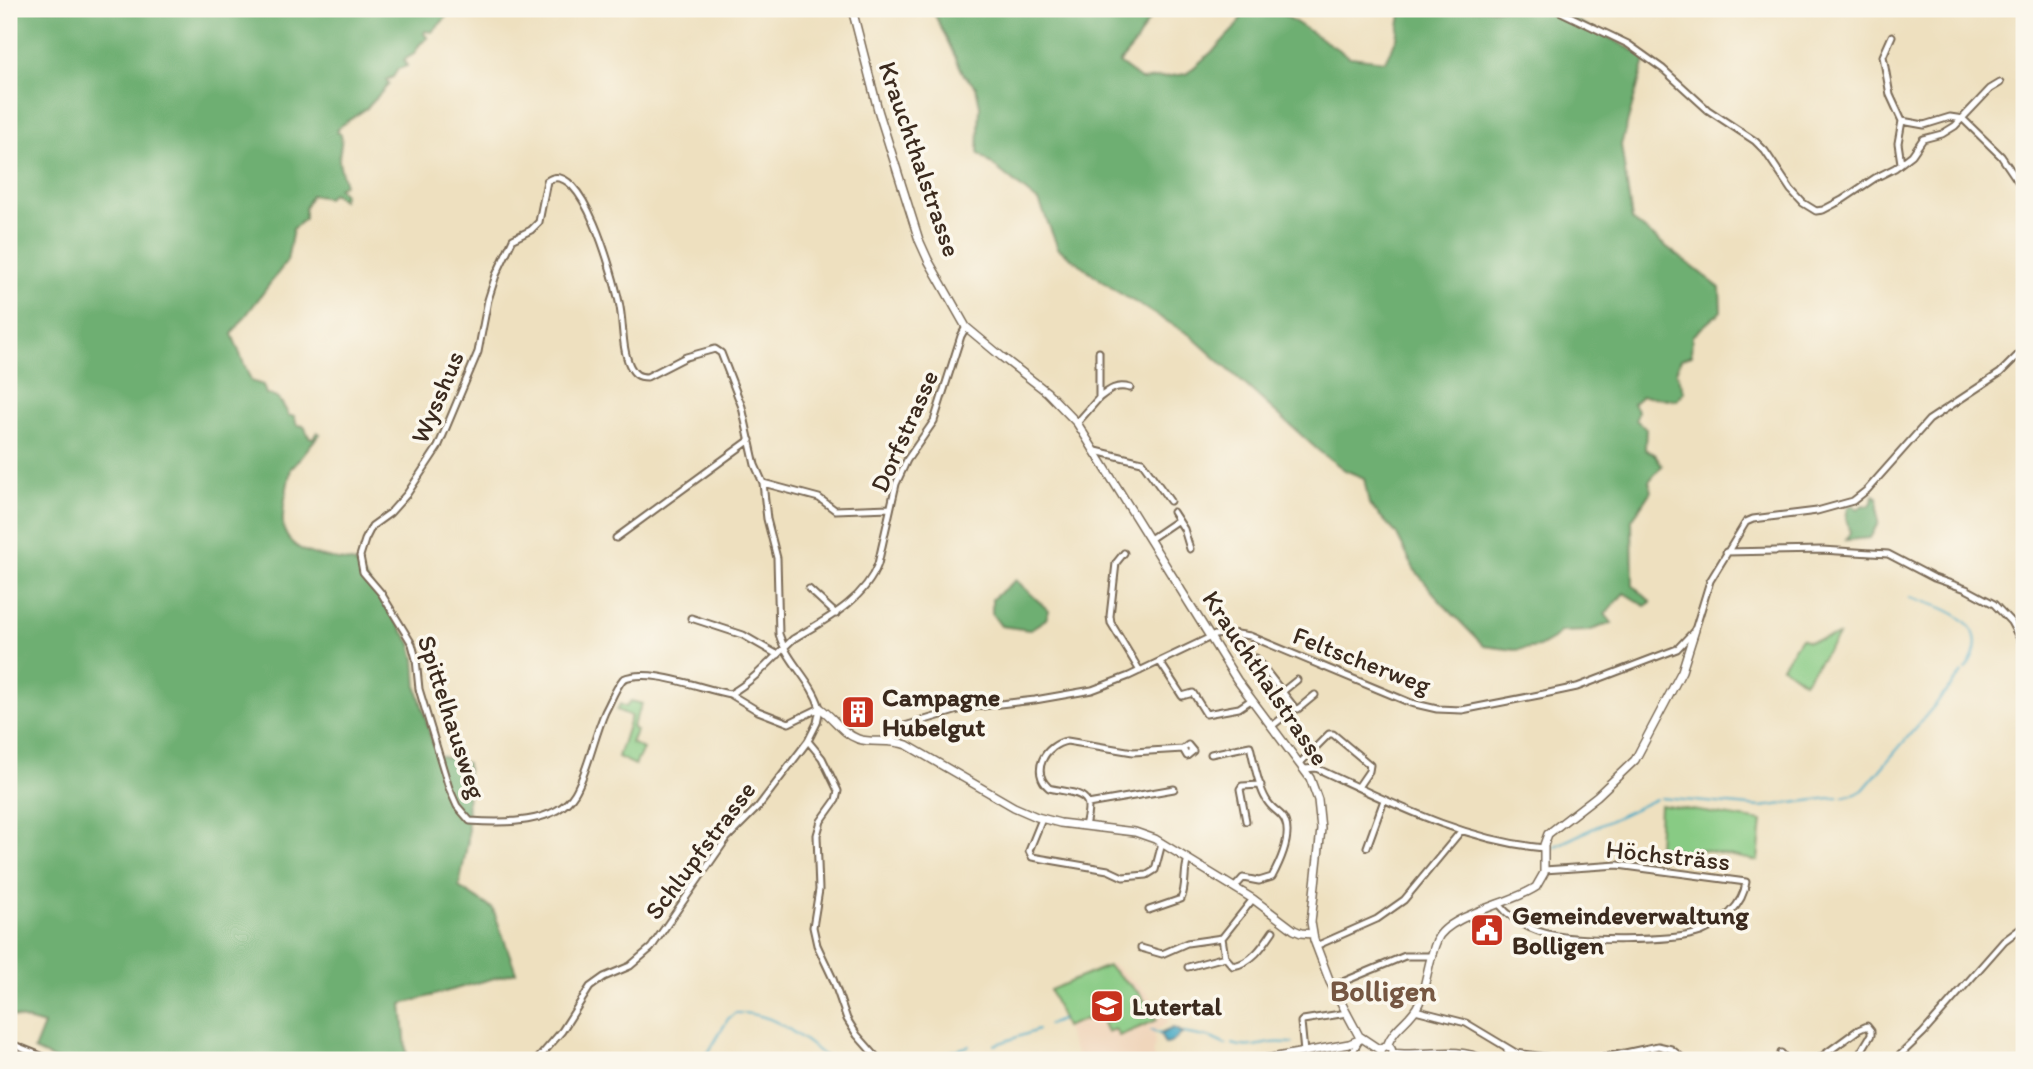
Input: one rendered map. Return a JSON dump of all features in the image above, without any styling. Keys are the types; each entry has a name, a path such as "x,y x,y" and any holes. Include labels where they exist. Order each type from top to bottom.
{"main road":[{"name":"Krauchthalstrasse","path":"852,9 871,87 919,240 966,327 1047,392 1077,423 1211,638 1251,700 1302,766 1315,792 1321,818 1321,839 1312,911 1312,934"},
{"path":"1387,1054 1394,1031 1415,1010 1438,936 1447,927 1534,889 1542,879 1545,839 1552,830 1597,796 1635,760 1682,671 1695,630"},
{"path":"820,708 856,738 865,741 891,740 908,745 1014,807 1042,819 1135,832 1162,843 1235,887 1294,930 1312,934 1333,986 1361,1038 1387,1054 1451,1052 1484,1060"},
{"path":"1260,1060 1349,1044 1361,1038"}],"street":[{"path":"1555,9 1628,44 1668,74 1708,110 1748,135 1765,151 1791,190 1813,210 1823,210 1901,163 1912,155 1923,139 1945,132 1963,119 1987,92 2000,83"},
{"path":"1892,36 1883,56 1890,95 1902,121 1898,143 1901,163"},
{"path":"1902,121 1924,125 1950,117 1963,119 2001,156 2024,190"},
{"name":"Wysshus","path":"360,562 365,540 372,526 407,494 438,447 480,346 488,300 496,275 513,239 534,228 540,219 547,181 557,177 575,186 583,200 610,269 620,307 626,355 633,371 639,376 647,377 686,357 717,349 731,375 743,407 750,440"},
{"name":"Dorfstrasse","path":"785,648 793,639 836,614 855,598 872,577 878,564 890,508 902,470 934,421 961,335 966,327"},
{"path":"1695,630 1710,581 1743,526 1751,520 1833,507 1859,497 1922,426 2000,373 2024,349"},
{"path":"1099,352 1099,398"},
{"path":"1077,423 1099,398 1112,388 1130,388"},
{"path":"616,538 750,440 755,465 763,483 767,519 777,558 779,634 820,708 789,723 758,711 730,694 785,648"},
{"path":"1096,451 1142,463 1170,501"},
{"path":"763,483 813,496 835,510 890,508"},
{"path":"877,510 887,522"},
{"path":"1173,512 1184,529 1191,549"},
{"path":"1150,538 1178,520"},
{"path":"1726,552 1822,550 1888,554 1994,604 2011,622 2024,646"},
{"path":"1124,553 1116,563 1110,616 1111,623 1140,671"},
{"name":"Spittelhausweg","path":"360,562 364,575 381,593 412,644 417,662 418,686 449,788 457,806 470,821 503,822 536,818 565,804 575,793 595,736 618,685 627,677 662,678 730,694"},
{"path":"809,589 836,614"},
{"path":"691,618 743,635 778,654"},
{"name":"Feltscherweg","path":"1211,638 1231,633 1250,636 1411,703 1449,710 1485,706 1577,687 1677,649 1695,630"},
{"path":"891,740 898,728 952,712 1084,691 1140,671 1211,638"},
{"path":"1256,658 1295,708"},
{"path":"1160,662 1182,696 1193,693 1206,714 1239,708 1251,700"},
{"path":"1282,692 1297,680"},
{"path":"1272,726 1315,695"},
{"name":"Schlupfstrasse","path":"537,1060 562,1031 590,987 604,977 630,966 651,948 727,838 758,807 808,741 817,723 820,708"},
{"path":"1302,766 1329,734 1333,734 1370,765 1358,787"},
{"path":"808,741 822,758 838,791 836,800 821,821 817,835 819,890 813,927 817,944 847,1019 879,1060"},
{"path":"1085,826 1088,804 1085,798 1048,789 1043,783 1040,776 1041,762 1047,750 1056,743 1066,741 1133,752 1183,749"},
{"path":"1211,754 1250,746 1264,796 1286,824 1286,842 1272,877 1259,881 1243,878 1235,887"},
{"path":"1302,766 1316,768 1443,826 1509,843 1544,848"},
{"path":"1246,821 1240,789 1242,786 1261,785"},
{"path":"1088,804 1174,789"},
{"path":"1367,847 1384,800"},
{"path":"1042,819 1029,850 1032,857 1108,870 1123,877 1147,875 1155,870 1162,843"},
{"path":"1316,946 1377,919 1404,900 1461,831"},
{"path":"1149,910 1181,899 1188,859"},
{"name":"Höchsträss","path":"1499,904 1506,913 1530,928 1563,937 1680,936 1700,932 1728,916 1745,891 1746,882 1618,865 1544,870"},
{"path":"1141,948 1162,954 1187,943 1222,938 1253,899"},
{"path":"1895,1060 2004,941 2024,926"},
{"path":"1222,938 1225,957 1233,966 1238,966 1258,951 1273,931"},
{"path":"1333,986 1405,956 1432,956"},
{"path":"1188,967 1225,957"},
{"path":"1415,1010 1462,1021 1522,1054 1567,1060"},
{"path":"1304,1052 1303,1020 1347,1013"},
{"path":"1817,1060 1867,1026 1871,1033 1856,1060"},
{"path":"1348,1060 1361,1038"},
{"path":"9,1044 51,1060"},
{"path":"1504,1046 1517,1060"},
{"path":"1592,1060 1653,1047 1671,1049 1685,1060"},
{"path":"1653,1047 1656,1060"},
{"path":"1781,1052 1787,1060"}],"shaded area":[{"path":"1506,919 1519,925 1518,937 1504,941"},
{"name":"Lutertal","path":"1112,964 1145,991 1169,1022 1154,1032 1155,1045 1152,1052 1155,1060 1080,1060 1073,1047 1050,990"}],"green space":[{"path":"9,9 460,9 447,14 432,32 425,31 424,34 428,38 414,54 404,60 407,66 398,69 393,77 386,80 389,84 367,108 339,127 337,132 341,134 342,140 339,162 344,184 338,188 344,194 342,200 333,193 327,198 311,195 305,208 305,218 293,229 287,261 232,334 251,381 263,385 266,394 280,401 289,416 294,416 297,425 304,426 309,437 313,438 317,432 320,434 291,468 283,510 286,534 292,542 311,554 355,563 411,643 417,688 436,755 467,763 468,840 459,887 493,909 516,972 402,1004 407,1060 56,1060 34,1050 44,1025 9,1015"},
{"path":"932,9 1155,9 1135,44 1119,63 1142,80 1186,74 1235,28 1246,9 1278,11 1350,57 1385,61 1397,38 1402,9 1555,9 1646,57 1621,145 1632,220 1720,288 1721,311 1692,336 1691,355 1681,359 1676,371 1684,392 1677,400 1642,396 1633,404 1638,411 1636,420 1646,429 1645,449 1655,455 1662,466 1649,481 1651,491 1632,520 1633,585 1651,602 1645,606 1624,593 1605,614 1612,623 1588,631 1560,632 1539,647 1515,650 1484,646 1441,602 1414,569 1396,533 1369,504 1364,478 1345,470 1319,451 1190,335 1116,291 1058,248 1040,203 978,153 980,106 976,87 964,75"},
{"path":"1873,495 1878,497 1878,523 1870,538 1846,540 1850,532 1846,519 1848,507 1853,505 1857,509 1863,505 1869,506"},
{"path":"1016,580 1049,611 1046,619 1029,630 1001,626 992,614 992,599"},
{"path":"1838,636 1804,682 1782,666 1801,638 1808,641"},
{"path":"631,701 642,704 632,727 636,731 631,743 643,749 635,765 618,757 631,716 617,710 620,704 626,707"},
{"path":"1660,805 1762,821 1758,861 1698,849 1695,854 1658,847"},
{"path":"1108,966 1140,994 1157,1020 1119,1036 1115,1029 1107,1032 1099,1014 1065,1027 1050,990"}],"water":[{"path":"1173,1028 1183,1033 1165,1044 1160,1034"}],"waterway":[{"path":"1910,597 1952,613 1964,620 1972,630 1976,641 1974,654 1965,670"},
{"path":"1842,797 1863,790 1962,673"},
{"path":"1661,798 1761,807 1838,797"},
{"path":"1551,848 1656,799"},
{"path":"704,1060 728,1019 735,1013 762,1016 775,1021 830,1060"},
{"path":"1048,1025 1061,1020"},
{"path":"994,1045 1038,1030"},
{"path":"1151,1030 1160,1034"},
{"path":"1183,1033 1211,1038 1226,1045"},
{"path":"1232,1044 1247,1046 1293,1043"},
{"path":"924,1060 969,1046"}],"place":[{"name":"Campagne Hubelgut","path":"858,712"},
{"name":"Gemeindeverwaltung Bolligen","path":"1487,930"},
{"name":"Lutertal","path":"1107,1006"}],"district":[{"name":"Bolligen","path":"1383,990"}]}
